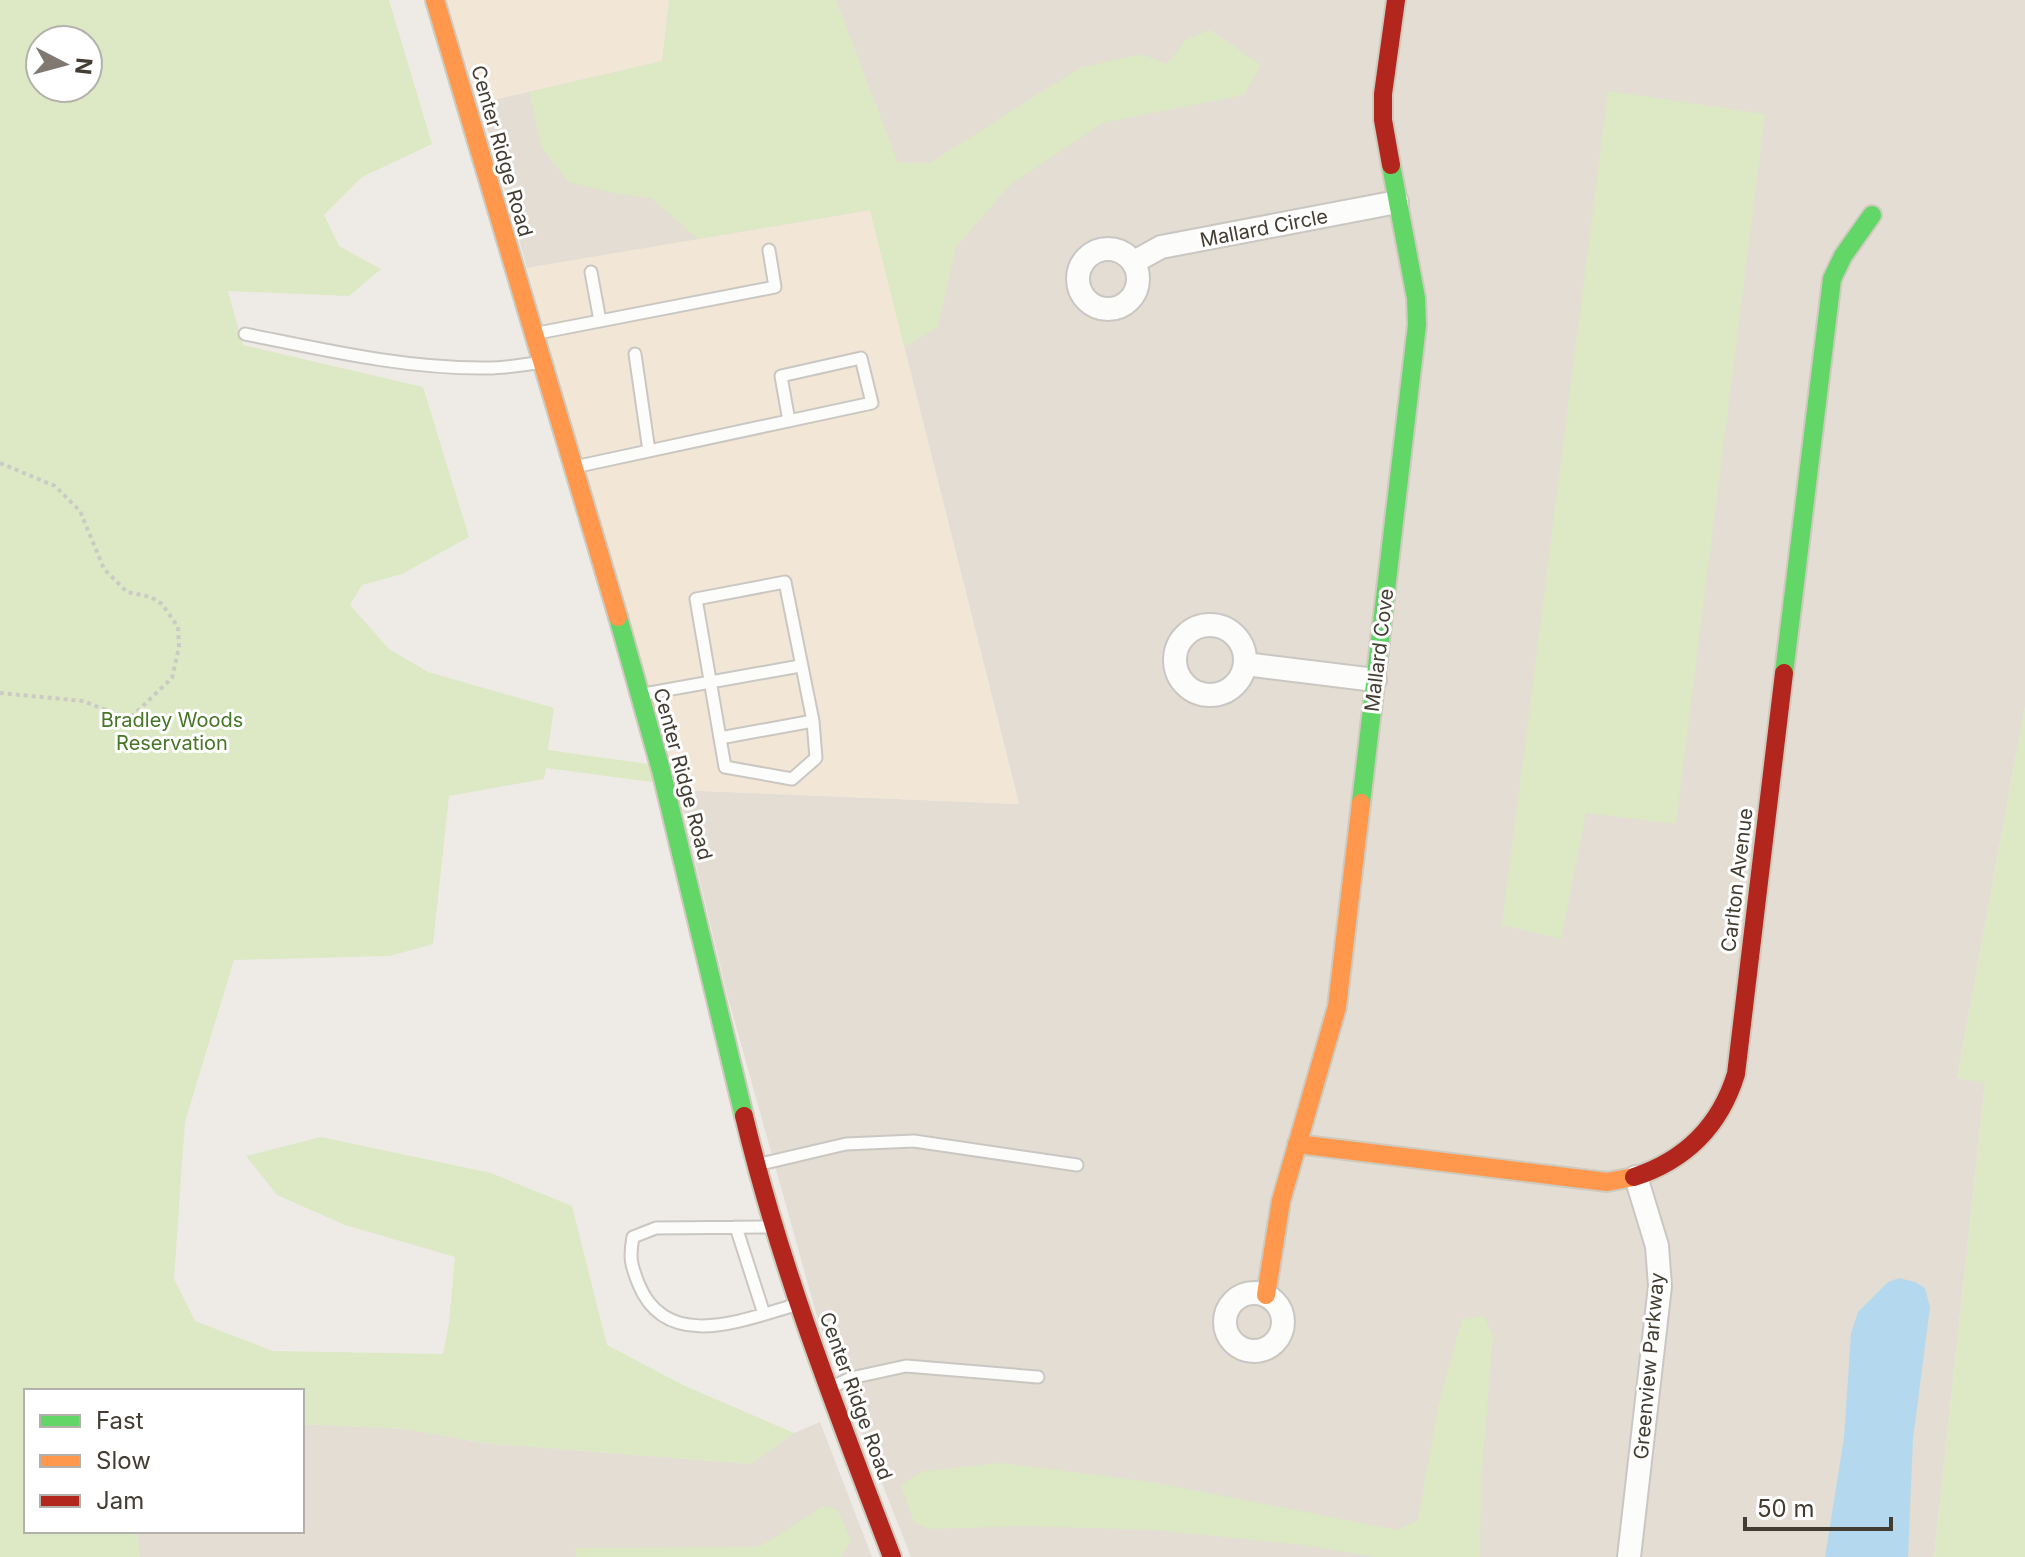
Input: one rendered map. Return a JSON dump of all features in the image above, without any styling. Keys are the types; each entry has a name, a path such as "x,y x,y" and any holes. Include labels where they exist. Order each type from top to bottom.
{"street":[{"name":"Center Ridge Road","path":"435,0 665,785 756,1166 828,1388 892,1557"},
{"name":"Mallard Cove","path":"1266,1295 1281,1201 1337,1007 1417,325 1416,298 1382,109 1396,0"},
{"name":"Mallard Circle","path":"1134,262 1161,247 1397,202"},
{"name":"Carlton Avenue","path":"1297,1144 1607,1182 1636,1177 1667,1163 1692,1147 1720,1114 1733,1086 1832,279 1843,256 1872,215"},
{"path":"1245,664 1375,680"},
{"name":"Greenview Parkway","path":"1629,1557 1660,1298 1657,1246 1636,1177"}],"lane":[{"path":"534,334 775,287 769,250"},
{"path":"591,272 600,321"},
{"path":"245,334 360,356 437,366 491,368 542,362"},
{"path":"635,354 649,451"},
{"path":"574,467 789,421 872,403 861,358 781,376 789,421"},
{"path":"785,582 800,666 813,721 816,758 792,779 725,767 696,599 785,582"},
{"path":"639,695 800,666"},
{"path":"720,738 813,721"},
{"path":"756,1166 846,1144 914,1141 1077,1165"},
{"path":"736,1227 764,1314"},
{"path":"775,1227 656,1228 633,1237 629,1255 651,1307 664,1318 686,1326 714,1326 799,1304"},
{"path":"828,1388 851,1378 906,1366 1038,1377"}],"path":[{"path":"0,463 55,486 80,511 104,569 127,592 151,597 162,604 178,627 179,647 172,678 129,719 83,701 0,693"}],"shaded area":[{"path":"444,0 669,0 662,61 480,103"},
{"path":"669,0 2025,0 2025,706 1957,1078 1985,1082 1934,1557 911,1557 818,1320 727,994 678,790 1019,804 870,211 527,268 480,103 662,61"},
{"path":"870,210 1019,804 678,790 527,268"},
{"path":"820,1422 872,1557 140,1557 137,1533 304,1533 304,1424 405,1429 484,1443 751,1464 794,1433"}],"green space":[{"name":"Bradley Woods Reservation","path":"0,0 389,0 432,144 362,177 324,215 339,246 381,269 349,296 228,291 243,345 423,387 469,537 402,574 362,585 350,605 389,649 428,672 554,708 548,750 655,765 659,783 546,768 544,779 449,796 433,944 390,956 234,960 185,1122 174,1279 195,1321 273,1351 443,1354 455,1257 345,1225 277,1195 246,1156 321,1137 491,1173 572,1206 607,1345 685,1386 794,1433 751,1464 484,1443 405,1429 304,1424 304,1389 24,1389 24,1533 137,1533 140,1557 0,1557"},
{"path":"669,0 836,0 898,163 930,163 1079,68 1141,54 1167,64 1186,40 1210,30 1261,65 1244,95 1103,123 1010,185 956,247 938,327 904,347 870,210 698,239 651,198 568,182 541,146 529,92 662,61"},
{"path":"1608,91 1765,114 1676,824 1586,813 1561,939 1502,925"},
{"path":"2025,706 2025,1557 1934,1557 1985,1083 1957,1078"},
{"path":"1484,1316 1493,1336 1481,1483 1480,1557 1375,1557 1303,1545 1155,1530 1027,1526 931,1529 914,1523 901,1485 923,1471 1002,1463 1152,1482 1397,1530 1418,1520 1438,1407 1462,1319"},
{"path":"824,1506 838,1510 851,1541 841,1557 576,1557 575,1548 759,1547"}],"water":[{"path":"1899,1278 1925,1288 1930,1307 1913,1439 1908,1557 1825,1557 1844,1438 1851,1333 1858,1312 1888,1282"}],"traffic: fast":[{"path":"1361,803 1417,325 1416,298 1391,165"},
{"path":"1784,673 1832,279 1843,256 1872,215"},
{"path":"618,617 661,770 744,1116"}],"traffic: slow":[{"path":"435,0 618,617"},
{"path":"1266,1295 1281,1201 1337,1007 1361,803"},
{"path":"1297,1144 1607,1182 1634,1177"}],"traffic: jam":[{"path":"1391,165 1383,120 1383,94 1396,0"},
{"path":"1634,1177 1670,1161 1698,1139 1721,1110 1736,1074 1784,673"},
{"path":"744,1116 792,1284 892,1557"}]}
